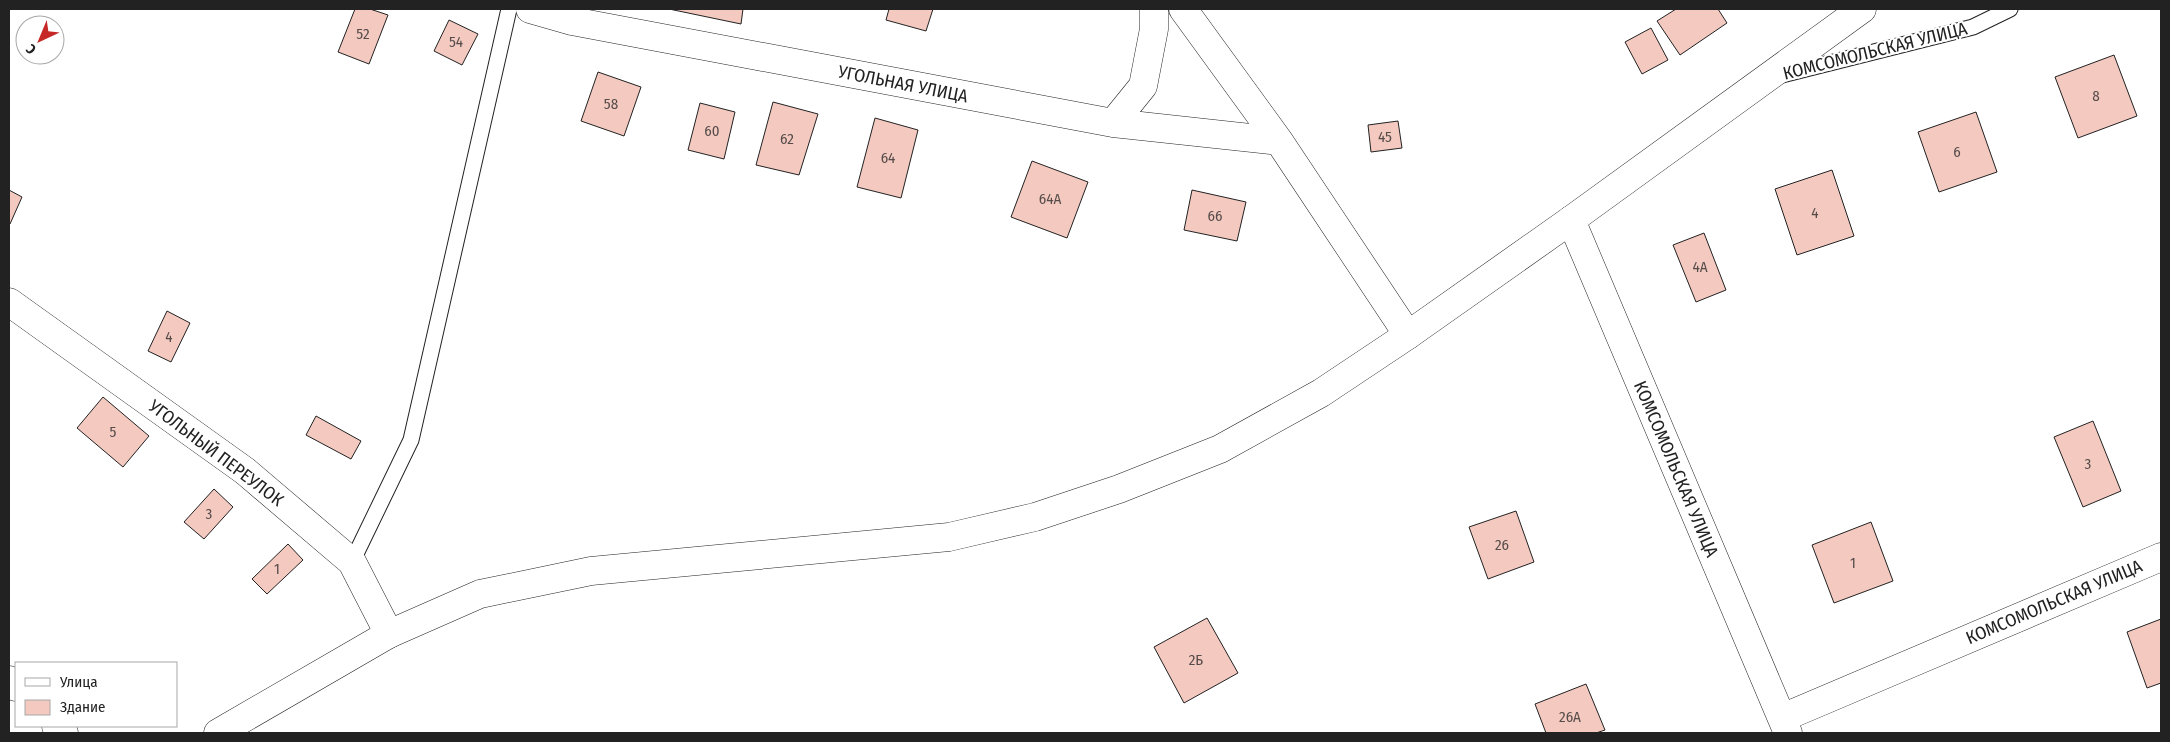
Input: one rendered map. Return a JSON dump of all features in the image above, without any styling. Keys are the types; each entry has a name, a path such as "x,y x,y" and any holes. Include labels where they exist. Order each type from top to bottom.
{"street":[{"name":"УГОЛЬНАЯ УЛИЦА","path":"530,9 574,15 1113,123 1279,141"},
{"path":"1113,123 1143,86 1154,29 1154,9"},
{"path":"1183,9 1279,141 1408,335"},
{"path":"218,733 389,634 480,594 591,571 949,537 1035,517 1119,489 1220,449 1320,393 1408,335 1571,220 1862,9"},
{"name":"КОМСОМОЛЬСКАЯ УЛИЦА","path":"1571,220 1785,725 2161,557"},
{"name":"УГОЛЬНЫЙ ПЕРЕУЛОК","path":"9,302 245,471 352,562 389,634"}],"lane":[{"path":"352,562 411,440 509,9"},
{"name":"КОМСОМОЛЬСКАЯ УЛИЦА","path":"1765,79 1973,27 2010,9"}],"building":[{"path":"355,9 370,9 388,15 369,64 338,52"},
{"path":"669,9 743,9 741,24"},
{"path":"889,9 933,9 926,31 886,20"},
{"path":"1676,9 1718,9 1727,23 1680,55 1657,21"},
{"path":"449,20 478,34 462,65 434,51"},
{"path":"1651,28 1668,60 1642,74 1625,42"},
{"path":"2114,55 2137,116 2078,138 2055,77"},
{"path":"598,72 641,87 624,136 581,121"},
{"path":"773,102 818,114 799,175 756,165"},
{"path":"700,103 735,112 724,159 688,150"},
{"path":"1976,112 1997,172 1939,192 1918,132"},
{"path":"875,118 918,130 901,198 857,187"},
{"path":"1398,121 1402,148 1371,152 1368,125"},
{"path":"1032,161 1088,182 1067,238 1011,217"},
{"path":"1832,170 1854,236 1797,255 1775,189"},
{"path":"9,190 22,197 10,224 9,223"},
{"path":"1192,190 1246,202 1237,241 1184,230"},
{"path":"1704,233 1726,290 1696,302 1673,245"},
{"path":"167,311 190,323 171,362 148,351"},
{"path":"103,397 149,436 123,467 77,428"},
{"path":"316,416 361,441 351,459 306,435"},
{"path":"2093,421 2121,491 2083,507 2054,437"},
{"path":"214,489 233,507 204,539 184,522"},
{"path":"1516,511 1534,562 1488,579 1469,527"},
{"path":"1871,522 1893,581 1834,603 1812,545"},
{"path":"288,544 303,560 267,594 252,579"},
{"path":"1207,618 1238,673 1184,703 1154,647"},
{"path":"2161,619 2161,683 2147,688 2127,632"},
{"path":"1586,684 1605,730 1596,733 1546,733 1535,704"}]}
